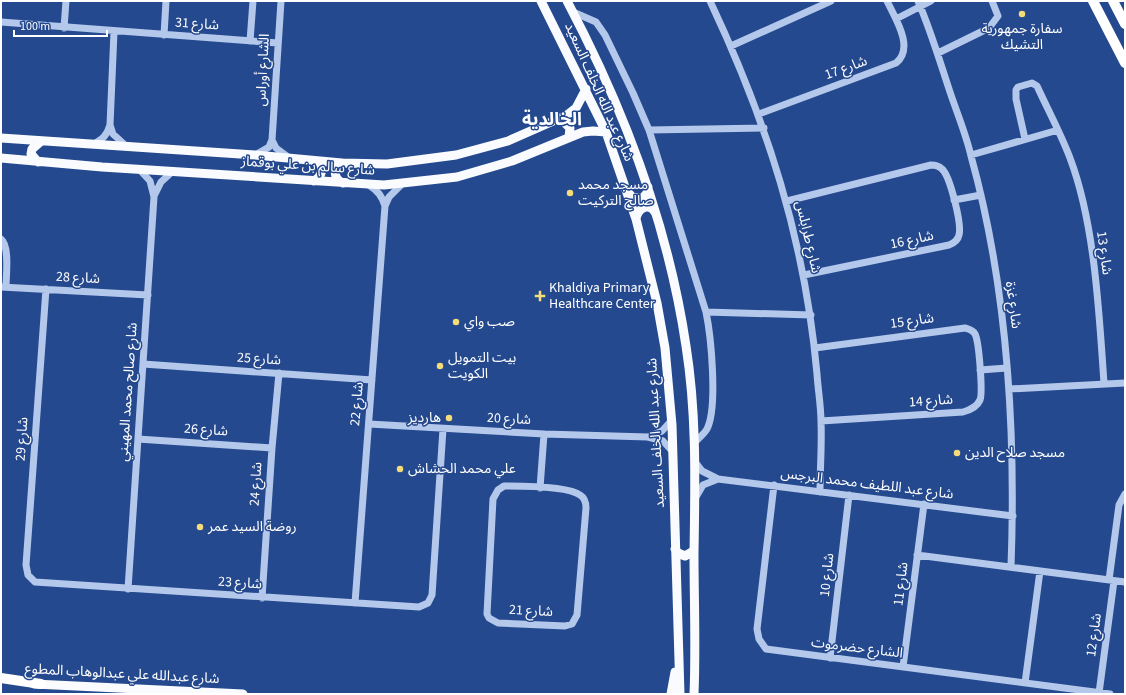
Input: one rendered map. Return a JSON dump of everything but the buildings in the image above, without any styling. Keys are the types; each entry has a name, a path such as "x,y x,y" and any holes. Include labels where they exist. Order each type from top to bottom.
{"highway":[{"path":"1092,1 1125,63"},
{"path":"1113,1 1125,24"},
{"path":"1,678 41,684"}],"main road":[{"name":"شارع عبد الله الخلف السعيد","path":"542,1 606,132 628,192 657,303 665,348 674,452 675,549 680,694"},
{"name":"شارع عبد الله الخلف السعيد","path":"567,1 624,122 657,215 673,275 686,347 695,462 694,694"},
{"name":"شارع سالم بن علي بوقماز","path":"1,138 40,142 93,144 255,155 342,163 387,164 456,155 508,141 559,120 576,108 586,89"},
{"path":"559,120 568,123 570,128 569,137"},
{"name":"شارع سالم بن علي بوقماز","path":"1,158 38,162 369,185 402,184 457,177 506,163 583,132 606,132"},
{"path":"38,162 31,154 32,149 40,142"},
{"path":"314,181 318,179 322,170 319,161"},
{"path":"342,163 335,169 335,174 339,182 343,183"},
{"path":"628,192 632,197 642,199 648,192 648,187"},
{"path":"636,219 637,212 642,208 648,207 654,210 657,215"},
{"path":"675,549 678,553 685,556 694,549"},
{"path":"671,694 678,652"},
{"path":"695,678 699,694"},
{"name":"شارع عبدالله علي عبدالوهاب المطوع","path":"1,683 243,694"}],"street":[{"path":"64,28 66,1"},
{"path":"164,35 166,1"},
{"name":"الشارع أوراس","path":"250,41 253,1"},
{"name":"الشارع أوراس","path":"272,140 281,1"},
{"name":"شارع طرابلس","path":"710,1 731,46 764,128 787,201 804,275 815,348 821,421 820,492"},
{"path":"731,46 830,1"},
{"path":"887,1 896,19 919,4 931,1"},
{"path":"938,53 989,28 994,24 998,16 992,1"},
{"name":"شارع غزة","path":"919,4 938,53 971,155 994,262 1008,368 1013,470 1011,567"},
{"name":"شارع عبد الله الخلف السعيد","path":"573,12 596,22 605,35 649,130 706,312 710,332 712,371 711,418 706,430 694,443"},
{"name":"شارع 17","path":"759,114 896,63 901,58 905,50 896,19"},
{"name":"شارع 31","path":"1,22 114,32 278,43"},
{"path":"93,144 103,139 108,133 110,125 114,32"},
{"name":"شارع 13","path":"1025,139 1015,94 1018,87 1032,83 1037,86 1070,159 1084,210 1100,322 1104,383"},
{"path":"110,125 113,134 127,147"},
{"path":"649,130 764,128"},
{"path":"971,155 1058,130"},
{"path":"255,155 266,150 272,140"},
{"path":"272,140 278,151 288,158"},
{"path":"787,201 931,165 942,168 954,200 980,195"},
{"name":"شارع صالح محمد المهيني","path":"128,589 154,197 150,181 139,169"},
{"name":"شارع صالح محمد المهيني","path":"154,197 161,182 173,171"},
{"name":"شارع 22","path":"355,603 386,206 392,194 402,184"},
{"path":"369,185 377,190 386,206"},
{"name":"شارع 16","path":"804,275 949,245 957,240 960,232 954,200"},
{"name":"شارع 28","path":"1,239 6,248 3,287 148,295"},
{"name":"شارع 29","path":"40,584 35,582 28,575 26,565 46,289"},
{"path":"706,312 811,315"},
{"name":"شارع 15","path":"815,348 965,328 972,331 976,336 980,370"},
{"name":"شارع 25","path":"143,364 372,380"},
{"path":"980,370 1008,368"},
{"name":"شارع 14","path":"821,421 963,412 970,410 981,398 980,370"},
{"name":"شارع 24","path":"262,598 272,448 279,373"},
{"path":"1009,389 1125,383"},
{"name":"شارع 20","path":"648,436 662,431 672,420"},
{"name":"شارع 20","path":"368,424 544,434 648,436 663,441 674,452"},
{"name":"شارع 23","path":"40,584 419,607 428,603 432,595 443,429"},
{"path":"540,488 544,434"},
{"name":"شارع 26","path":"138,439 272,448"},
{"name":"شارع عبد اللطيف محمد البرجس","path":"695,462 702,471 718,479 1013,516"},
{"path":"696,497 703,486 718,479"},
{"name":"شارع 21","path":"504,486 540,488 570,490 581,495 586,504 576,619 572,624 565,626 492,621 486,610 494,499 496,493 504,486"},
{"name":"الشارع حضرموت","path":"774,486 757,629 759,639 763,646 770,651 1110,694"},
{"path":"1112,580 1119,504 1125,494"},
{"name":"شارع 10","path":"830,658 849,495"},
{"name":"شارع 11","path":"903,667 924,504"},
{"path":"918,555 1125,582"},
{"path":"1025,683 1040,572"},
{"name":"شارع 12","path":"1099,693 1112,580"}],"place":[{"name":"سفارة جمهورية التشيك","path":"1022,14"},
{"name":"مسجد محمد صالح التركيت","path":"570,193"},
{"name":"Khaldiya Primary Healthcare Center","path":"540,296"},
{"name":"صب واي","path":"456,322"},
{"name":"بيت التمويل الكويت","path":"440,366"},
{"name":"هارديز","path":"449,418"},
{"name":"مسجد صلاح الدين","path":"957,453"},
{"name":"علي محمد الحشاش","path":"400,469"},
{"name":"روضة السيد عمر","path":"200,527"}],"district":[{"name":"الخالدية","path":"552,119"}]}
